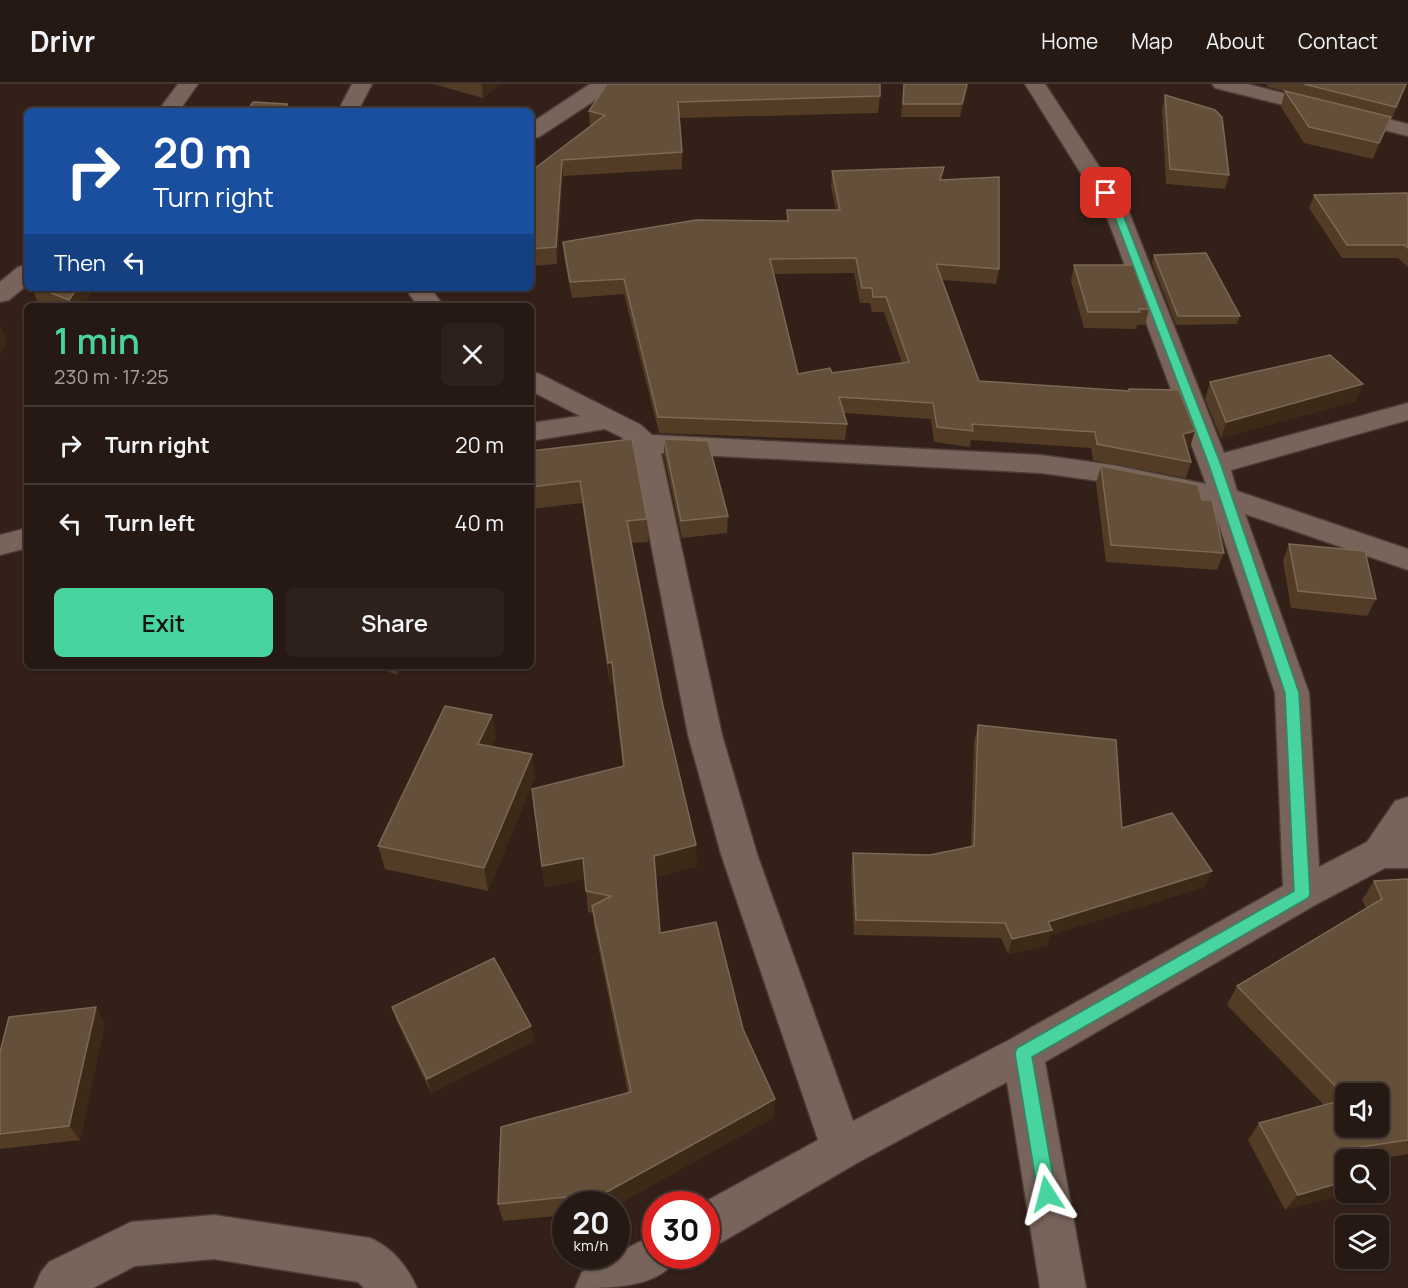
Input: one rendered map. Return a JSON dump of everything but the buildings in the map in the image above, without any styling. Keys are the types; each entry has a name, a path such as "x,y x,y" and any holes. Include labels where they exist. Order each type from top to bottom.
{"street":[{"path":"170,108 188,84"},
{"path":"350,108 362,84"},
{"path":"534,130 590,95 602,84"},
{"path":"1035,84 1118,212 1215,465 1292,693 1302,894"},
{"path":"1222,84 1408,130"},
{"path":"0,295 24,275"},
{"path":"419,291 429,303"},
{"path":"534,382 631,432 645,443 1041,464 1113,474 1224,496 1408,560"},
{"path":"1215,465 1408,411"},
{"path":"534,432 606,420"},
{"path":"645,443 705,735 739,854 842,1149"},
{"path":"0,544 24,539"},
{"path":"720,1218 842,1149 1023,1053 1302,894 1394,853 1408,811"},
{"path":"1023,1053 1063,1288"},
{"path":"57,1288 65,1278 131,1244 214,1237 370,1261 394,1288"},
{"path":"598,1288 642,1263"}],"route":[{"path":"1047,1194 1023,1053 1302,894 1292,693 1215,465 1118,212 1106,193"}]}
